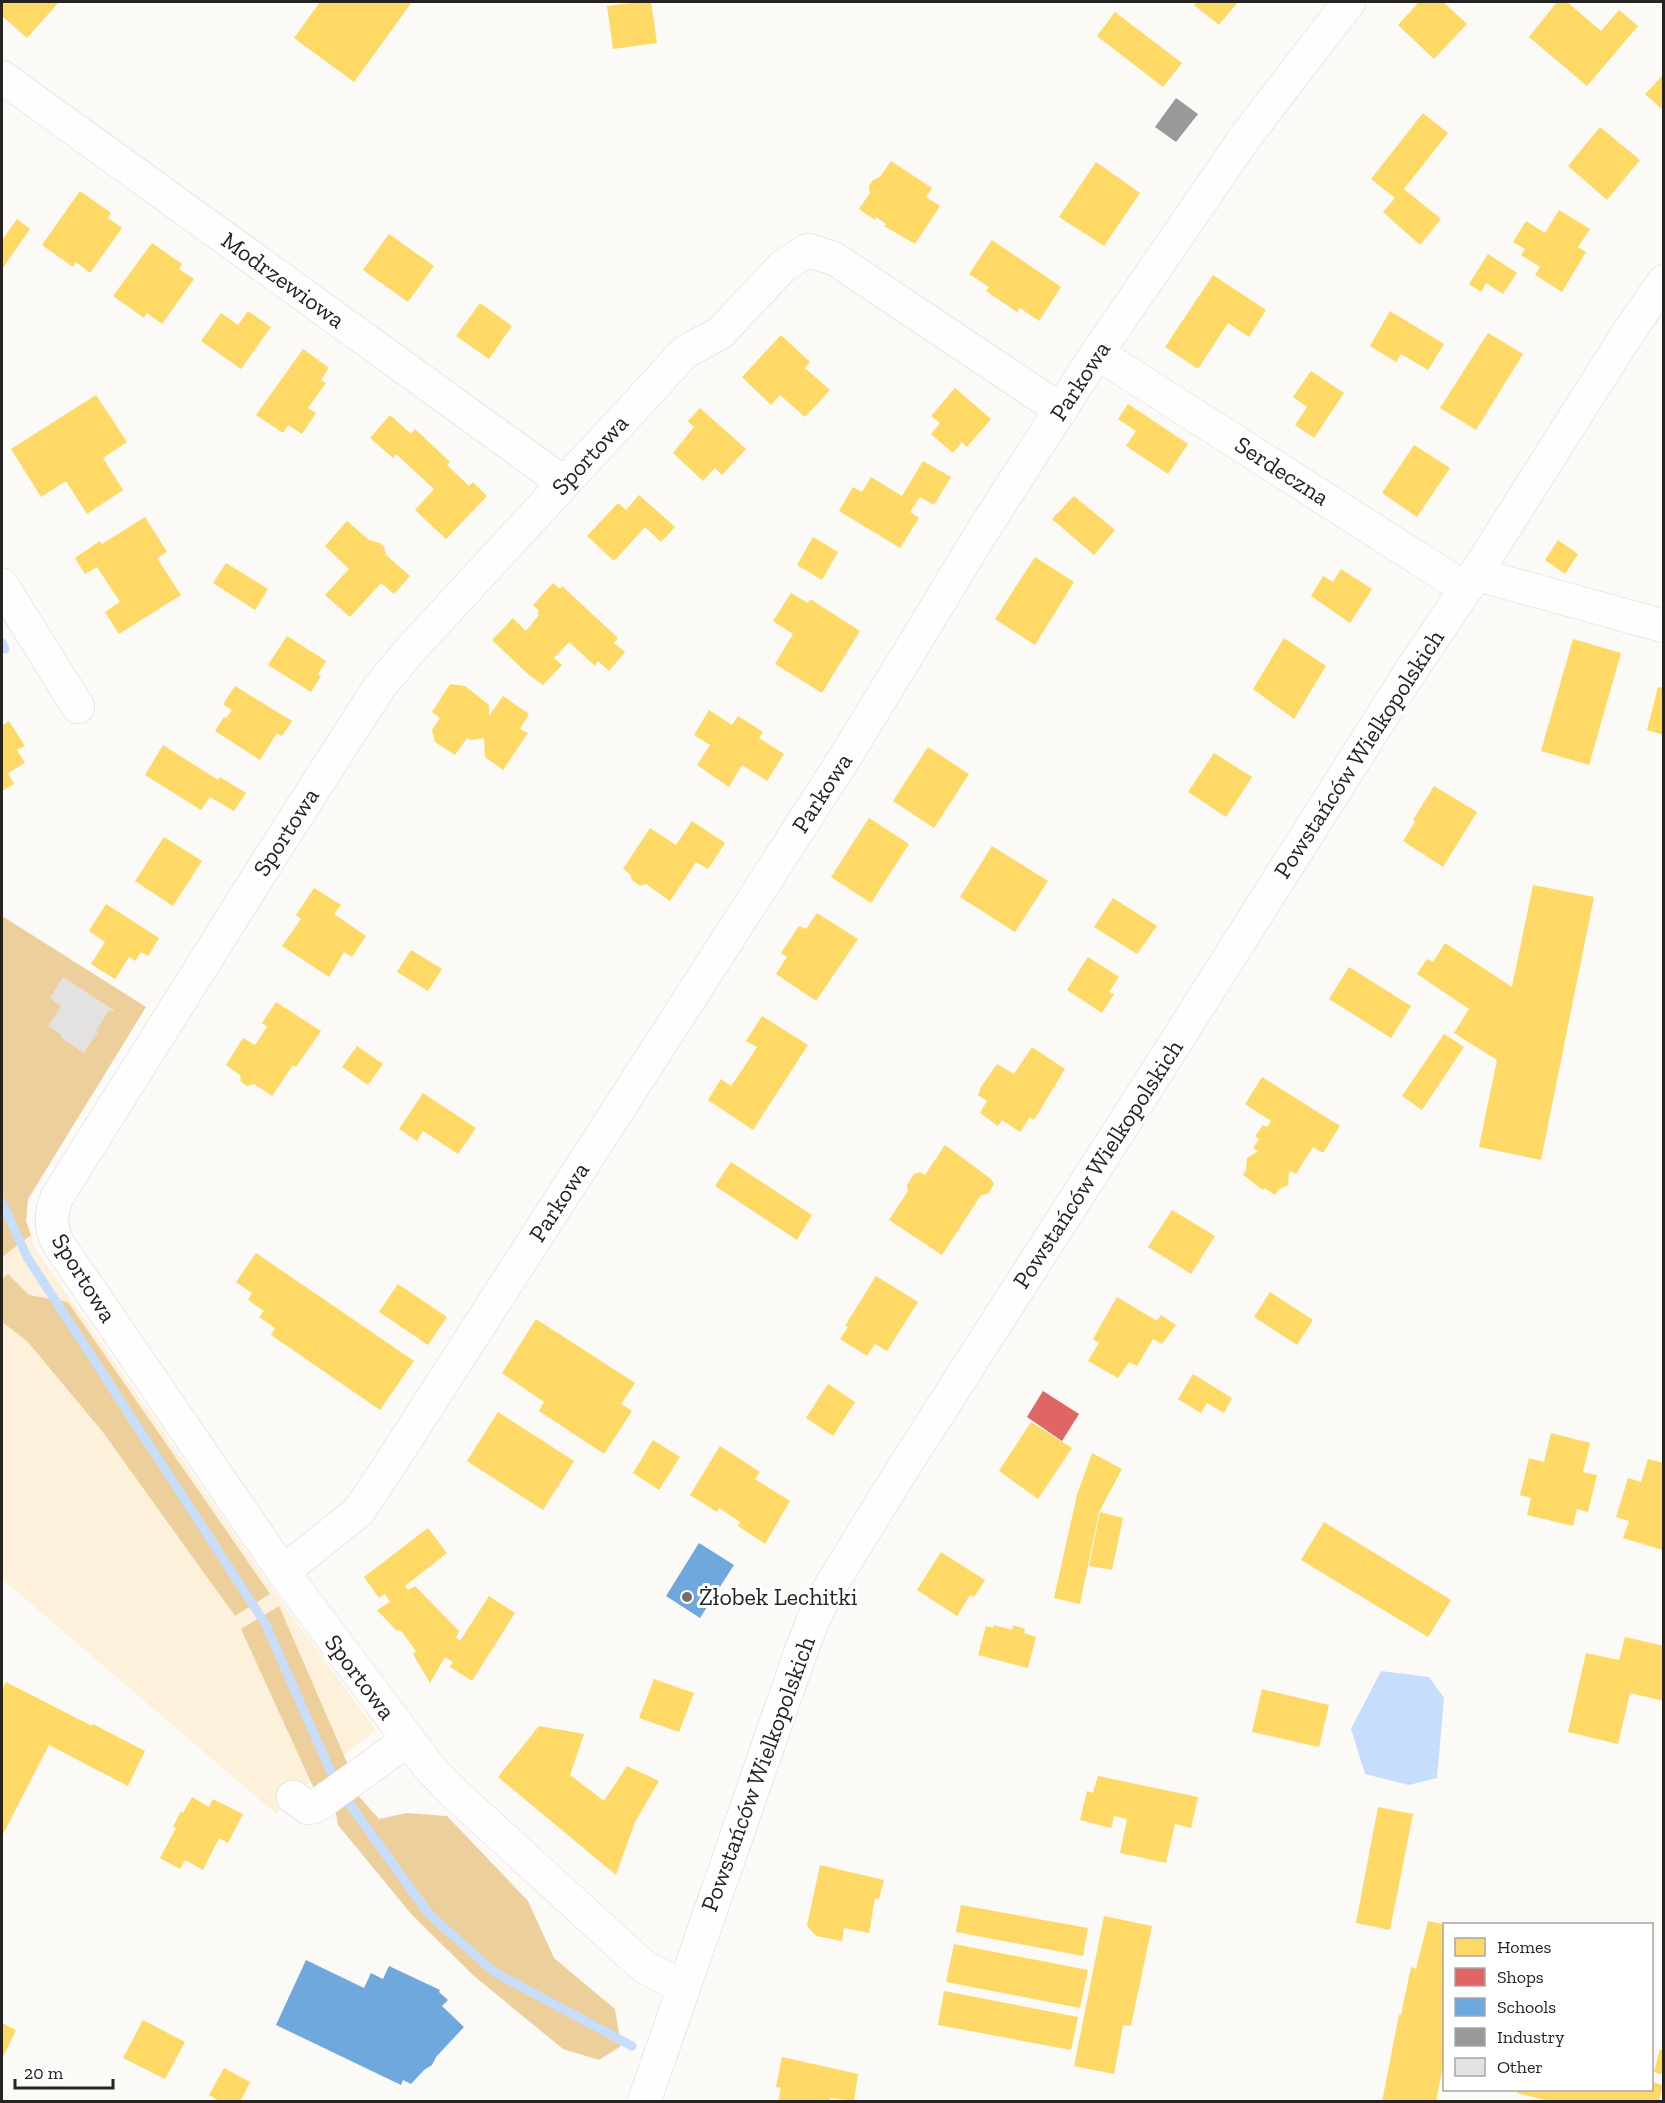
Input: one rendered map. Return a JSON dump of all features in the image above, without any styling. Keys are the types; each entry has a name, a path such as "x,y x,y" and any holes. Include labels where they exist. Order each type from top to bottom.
{"street":[{"name":"Parkowa","path":"283,1572 358,1511 387,1469 849,751 976,542 1097,353 1246,136 1349,2"},
{"name":"Modrzewiowa","path":"2,77 564,483"},
{"name":"Sportowa","path":"683,1987 646,1968 630,1955 455,1794 429,1767 283,1572 59,1245 52,1228 52,1210 57,1197 143,1059 380,686 413,647 686,352 720,333 783,266 808,250 835,260 1061,410"},
{"name":"Powstańców Wielkopolskich","path":"644,2102 800,1654 814,1618 833,1582 1406,679 1626,336 1664,281"},
{"name":"Serdeczna","path":"1097,353 1470,582 1664,626"},
{"path":"2,585 78,707"},
{"name":"Sportowa","path":"308,1799 358,1776 408,1740"}],"shaded area":[{"path":"2,916 146,1007 28,1199 26,1221 35,1248 276,1594 376,1730 299,1790 276,1814 2,1579"},
{"path":"2,916 146,1007 28,1199 26,1221 31,1235 2,1257"},
{"path":"8,1274 29,1295 68,1302 270,1594 235,1616 102,1431 27,1341 2,1322 2,1279"},
{"path":"279,1606 349,1767 315,1791 241,1629"},
{"path":"355,1792 379,1819 407,1813 447,1816 528,1901 554,1958 615,2009 621,2046 599,2060 563,2049 474,1976 412,1915 338,1825 335,1808"}],"water":[{"path":"1381,1671 1429,1677 1444,1698 1437,1778 1409,1785 1365,1774 1351,1729"}],"building: Homes":[{"path":"2,2 59,2 27,38 2,16"},
{"path":"320,2 412,2 354,82 294,38"},
{"path":"651,2 657,43 613,49 607,6"},
{"path":"1197,2 1238,2 1219,25 1194,5"},
{"path":"1419,2 1443,2 1467,24 1434,59 1398,25"},
{"path":"1557,2 1567,2 1601,31 1619,10 1638,26 1587,86 1529,37"},
{"path":"1115,12 1182,63 1163,87 1097,36"},
{"path":"1664,74 1664,111 1645,94"},
{"path":"1423,113 1448,133 1404,189 1441,219 1420,245 1383,212 1395,198 1371,179"},
{"path":"1600,127 1640,160 1607,200 1568,166"},
{"path":"891,161 932,188 926,197 940,206 915,244 884,226 886,224 876,217 875,220 859,209 870,193 869,186 873,180 880,177"},
{"path":"1096,162 1140,193 1104,246 1059,217"},
{"path":"80,191 111,213 108,218 122,228 90,273 76,262 73,267 42,245"},
{"path":"1559,210 1590,229 1578,247 1586,252 1562,292 1535,275 1540,267 1521,255 1525,249 1513,242 1526,221 1545,233"},
{"path":"17,219 30,229 2,269 2,240"},
{"path":"389,234 434,266 408,302 363,270"},
{"path":"992,240 1061,287 1039,321 1020,308 1017,312 986,291 989,287 969,274"},
{"path":"152,243 182,264 179,269 194,279 162,324 147,313 144,318 113,296"},
{"path":"1488,254 1517,273 1503,294 1486,283 1481,292 1469,284"},
{"path":"1213,275 1266,310 1249,337 1228,323 1198,369 1165,347"},
{"path":"480,303 512,326 489,359 456,336"},
{"path":"248,311 271,327 241,369 201,341 221,313 238,325"},
{"path":"1390,311 1444,344 1428,370 1401,354 1396,362 1370,346"},
{"path":"1488,333 1523,354 1476,430 1440,408"},
{"path":"781,335 810,362 805,368 830,390 805,417 780,395 771,405 742,377"},
{"path":"303,349 329,368 321,380 326,383 308,408 316,413 302,434 288,425 283,433 256,415"},
{"path":"1311,371 1344,393 1314,438 1295,425 1307,407 1293,397"},
{"path":"955,388 991,419 967,447 962,442 953,453 931,434 940,423 931,416"},
{"path":"96,395 127,442 103,458 123,490 87,514 66,481 41,497 11,449"},
{"path":"1128,404 1188,444 1168,474 1126,446 1136,431 1118,419"},
{"path":"700,408 746,449 722,475 715,468 703,481 673,453 694,427 688,421"},
{"path":"390,415 411,434 415,429 450,462 447,465 469,486 473,482 487,496 446,539 415,510 434,489 396,454 393,458 370,438"},
{"path":"1414,445 1450,468 1417,517 1382,493"},
{"path":"923,461 951,477 934,505 920,497 910,512 919,518 900,548 839,511 853,487 862,492 871,477 902,496"},
{"path":"639,495 675,527 661,542 645,527 614,561 587,536 618,503 626,510"},
{"path":"1074,496 1115,530 1094,555 1052,519"},
{"path":"145,517 167,552 157,558 181,595 119,634 105,612 120,602 97,567 85,574 75,558 100,541 102,544"},
{"path":"347,521 369,540 380,543 386,555 410,576 394,594 381,583 350,617 325,595 349,569 325,546"},
{"path":"813,537 838,552 822,580 797,565"},
{"path":"1558,540 1578,554 1565,574 1545,560"},
{"path":"1035,557 1074,582 1035,645 995,619"},
{"path":"226,563 268,589 255,610 213,583"},
{"path":"1341,569 1372,589 1350,623 1311,596 1323,576 1333,582"},
{"path":"553,583 560,589 562,586 618,638 614,643 625,652 609,671 598,661 595,666 569,642 554,658 562,665 543,685 492,640 513,618 526,631 539,615 537,613 539,611 533,605"},
{"path":"791,593 808,603 810,599 860,631 822,693 775,664 793,634 773,621"},
{"path":"287,636 326,661 318,674 321,676 311,692 268,665"},
{"path":"1284,638 1326,666 1294,719 1253,689"},
{"path":"1573,639 1621,653 1589,765 1541,751"},
{"path":"450,684 465,686 489,705 489,716 503,696 529,714 520,729 528,733 503,770 485,757 484,738 472,740 467,738 455,755 435,742 432,730 440,718 432,712"},
{"path":"235,686 292,721 282,736 277,733 260,760 215,731 224,717 226,718 232,710 223,704"},
{"path":"1658,687 1664,688 1664,735 1647,730"},
{"path":"709,710 732,725 738,716 763,732 759,738 784,754 767,781 742,765 729,787 697,765 710,745 694,735"},
{"path":"9,721 25,746 17,750 25,763 8,773 14,784 2,791 2,723 3,725"},
{"path":"163,745 218,780 220,777 246,793 234,811 210,797 201,810 145,775"},
{"path":"928,747 969,774 934,828 893,801"},
{"path":"1214,753 1252,777 1226,817 1188,792"},
{"path":"1434,786 1477,812 1443,867 1403,841"},
{"path":"869,818 909,844 871,903 831,877"},
{"path":"692,821 725,843 708,869 696,862 670,901 646,884 640,886 632,880 630,874 623,869 650,828 676,845"},
{"path":"164,837 202,861 173,906 135,881"},
{"path":"992,846 1048,881 1015,932 960,897"},
{"path":"1533,885 1594,897 1541,1160 1479,1147 1497,1060 1454,1033 1469,1009 1417,974 1427,959 1433,962 1445,943 1512,987"},
{"path":"314,888 341,905 334,914 366,936 352,957 344,952 329,977 282,946 301,919 296,915"},
{"path":"1113,898 1157,926 1137,954 1094,927"},
{"path":"106,904 159,938 148,956 141,952 135,961 129,957 115,979 91,964 105,942 89,931"},
{"path":"817,913 858,939 816,1001 776,974 787,957 781,953 799,926 806,929"},
{"path":"411,950 442,969 428,991 397,972"},
{"path":"1088,957 1119,977 1109,992 1114,994 1102,1013 1067,990"},
{"path":"1349,967 1411,1006 1391,1038 1329,999"},
{"path":"276,1002 321,1031 296,1067 293,1065 272,1096 254,1084 247,1086 241,1082 240,1075 226,1065 243,1038 255,1045 267,1027 262,1023"},
{"path":"762,1016 808,1045 753,1130 708,1100 721,1079 731,1086 757,1047 746,1041"},
{"path":"1444,1034 1464,1047 1422,1110 1402,1096"},
{"path":"357,1046 383,1064 368,1085 342,1067"},
{"path":"1032,1047 1065,1069 1034,1120 1030,1117 1020,1132 1002,1120 998,1126 980,1113 987,1101 978,1095 981,1087 997,1064 1014,1074"},
{"path":"1262,1077 1340,1126 1323,1153 1313,1147 1296,1174 1291,1171 1289,1173 1288,1185 1278,1190 1275,1195 1264,1188 1263,1190 1243,1175 1247,1158 1258,1151 1253,1148 1259,1139 1255,1136 1263,1125 1267,1127 1271,1121 1245,1104"},
{"path":"423,1093 476,1128 458,1154 423,1131 417,1141 399,1129"},
{"path":"945,1145 991,1179 994,1184 988,1194 981,1195 942,1255 889,1220 908,1191 907,1185 914,1174 920,1172 925,1175"},
{"path":"731,1162 812,1215 797,1240 715,1186"},
{"path":"1172,1210 1215,1236 1191,1274 1148,1247"},
{"path":"256,1253 414,1361 380,1410 271,1335 275,1328 259,1317 264,1311 248,1300 252,1293 236,1282"},
{"path":"876,1276 918,1302 887,1351 875,1344 867,1356 840,1339 848,1327 845,1326"},
{"path":"398,1284 447,1317 428,1345 379,1312"},
{"path":"1270,1292 1313,1320 1297,1345 1254,1317"},
{"path":"1117,1297 1157,1321 1161,1315 1176,1325 1162,1344 1153,1339 1137,1366 1129,1362 1118,1378 1088,1361 1099,1343 1093,1339"},
{"path":"536,1319 635,1383 621,1404 632,1411 604,1454 539,1411 544,1402 502,1373"},
{"path":"1193,1374 1232,1398 1224,1413 1207,1403 1201,1413 1178,1399"},
{"path":"828,1384 855,1402 833,1436 806,1418"},
{"path":"498,1412 574,1461 543,1510 467,1461"},
{"path":"1031,1422 1072,1448 1038,1499 999,1471"},
{"path":"1551,1433 1590,1443 1583,1472 1597,1475 1588,1512 1577,1509 1573,1526 1527,1515 1531,1498 1520,1495 1529,1458 1544,1462"},
{"path":"653,1440 680,1457 659,1490 633,1473"},
{"path":"720,1446 760,1472 755,1479 790,1501 765,1544 738,1526 740,1522 719,1508 717,1512 690,1495"},
{"path":"1092,1453 1122,1469 1099,1512 1080,1604 1054,1598 1077,1495"},
{"path":"1648,1459 1664,1463 1663,1550 1623,1538 1629,1521 1616,1517 1628,1478 1641,1482"},
{"path":"1100,1512 1123,1518 1112,1570 1089,1566"},
{"path":"1324,1522 1451,1600 1428,1637 1301,1560"},
{"path":"428,1528 447,1553 405,1586 408,1590 415,1586 459,1631 456,1638 460,1641 489,1596 515,1613 472,1681 450,1667 453,1662 445,1657 430,1683 413,1654 416,1651 401,1631 396,1630 377,1610 390,1602 385,1594 379,1598 364,1577"},
{"path":"941,1552 985,1580 974,1597 970,1595 957,1616 917,1590"},
{"path":"994,1625 1012,1630 1013,1625 1025,1629 1024,1633 1036,1637 1028,1668 978,1655 986,1626 993,1628"},
{"path":"1625,1637 1664,1646 1664,1701 1630,1693 1618,1744 1568,1732 1586,1653 1619,1660"},
{"path":"654,1679 694,1693 679,1732 639,1718"},
{"path":"6,1682 145,1751 128,1786 49,1745 2,1836 2,1690"},
{"path":"1262,1689 1329,1705 1319,1747 1252,1732"},
{"path":"539,1726 584,1734 570,1775 604,1801 627,1766 659,1781 635,1822 616,1875 498,1777"},
{"path":"1098,1776 1198,1797 1191,1828 1175,1824 1166,1863 1120,1853 1127,1819 1114,1816 1111,1828 1080,1820 1087,1791 1093,1793"},
{"path":"192,1797 209,1807 213,1799 243,1814 228,1843 219,1838 203,1870 185,1860 180,1869 160,1858 176,1828 173,1827 181,1811 183,1813"},
{"path":"1378,1807 1413,1814 1390,1930 1356,1923"},
{"path":"820,1865 884,1880 879,1899 875,1898 869,1933 844,1928 842,1941 816,1936 807,1926"},
{"path":"961,1905 1088,1928 1083,1956 956,1932"},
{"path":"1104,1916 1152,1926 1131,2026 1123,2025 1114,2074 1074,2066"},
{"path":"1428,1921 1443,1924 1443,2066 1436,2102 1382,2102 1411,1967 1416,1969"},
{"path":"954,1944 1088,1970 1080,2008 946,1982"},
{"path":"944,1991 1078,2017 1071,2050 938,2025"},
{"path":"143,2020 185,2042 165,2079 123,2058"},
{"path":"2,2023 16,2030 2,2059"},
{"path":"1660,2049 1664,2050 1664,2075 1654,2072"},
{"path":"782,2057 858,2074 854,2101 830,2098 830,2102 778,2102 781,2088 776,2087"},
{"path":"224,2068 250,2082 240,2102 221,2102 209,2095"},
{"path":"1653,2082 1663,2085 1659,2102 1552,2102 1517,2093 1518,2091 1653,2091"}],"building: Shops":[{"path":"1043,1391 1079,1414 1062,1441 1027,1417"}],"building: Schools":[{"path":"699,1543 734,1565 700,1618 666,1596"},
{"path":"306,1960 364,1988 371,1973 383,1979 389,1966 440,1990 439,1992 448,2000 442,2006 464,2027 436,2057 432,2065 411,2084 403,2080 401,2085 276,2025"}],"building: Industry":[{"path":"1176,98 1198,114 1176,142 1155,127"}],"building: Other":[{"path":"63,977 114,1010 113,1012 109,1010 96,1031 99,1033 98,1036 96,1034 84,1053 48,1026 61,1006 50,998"}],"waterway":[{"path":"2,643 5,649"},
{"path":"2,1202 27,1257 265,1623 330,1770 348,1802 429,1914 494,1972 632,2046"}],"place":[{"name":"Żłobek Lechitki","path":"687,1597"}]}
